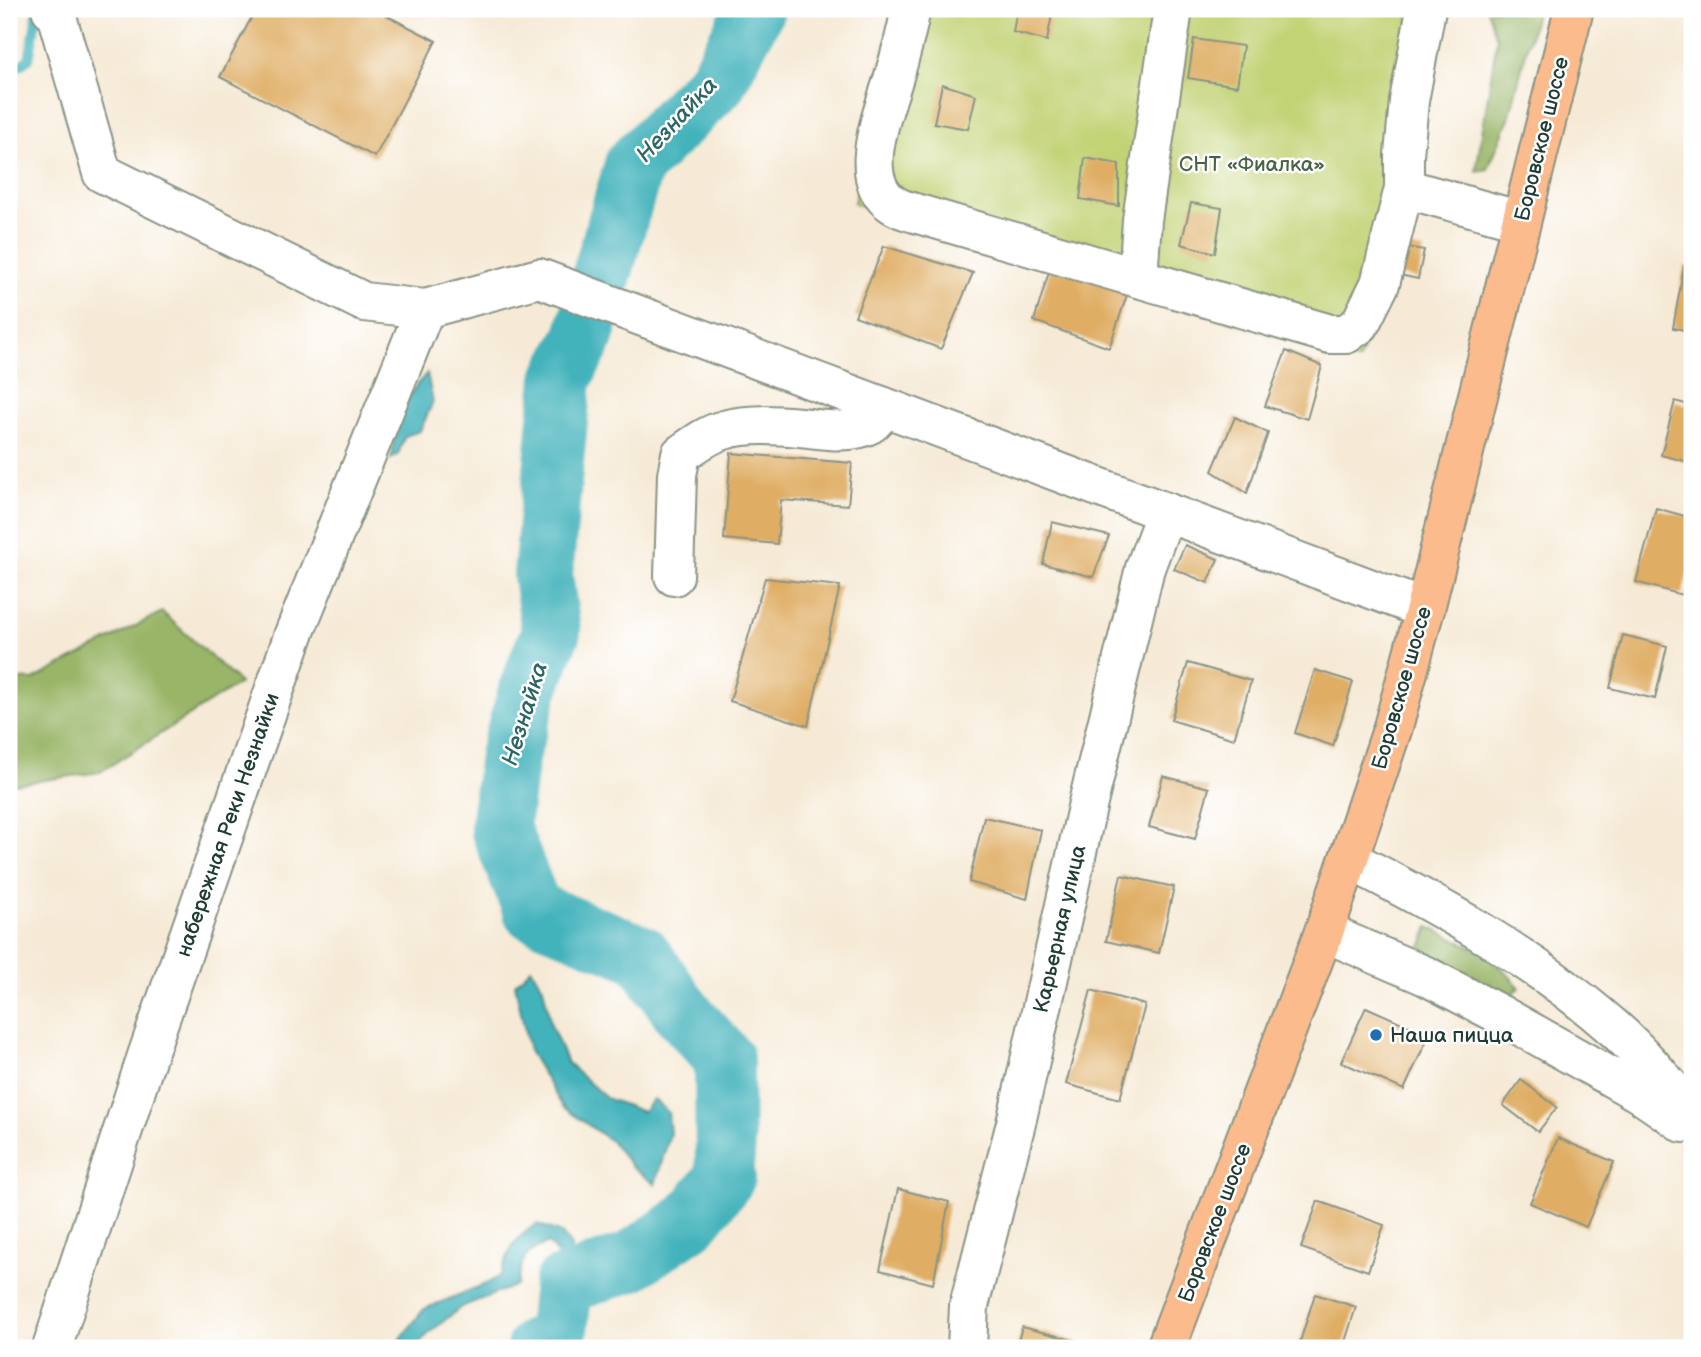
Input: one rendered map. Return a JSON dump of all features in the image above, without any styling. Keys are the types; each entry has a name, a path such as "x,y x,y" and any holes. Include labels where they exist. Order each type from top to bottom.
{"main road":[{"name":"Боровское шоссе","path":"1166,1348 1324,932 1393,727 1425,609 1574,9"}],"street":[{"path":"51,9 55,10 102,173 364,302 425,309 539,278 1425,609"},
{"path":"911,9 902,51 878,125 874,154 875,175 892,204 1330,334 1346,334 1360,324 1380,284 1404,188 1409,101 1426,9"},
{"path":"1138,278 1142,220 1173,9"},
{"path":"1404,188 1521,221"},
{"name":"набережная Реки Незнайки","path":"52,1348 147,1056 294,634 425,309"},
{"path":"674,576 677,475 681,454 699,441 724,430 774,426 841,431 869,425 876,419 882,406"},
{"name":"Карьерная улица","path":"967,1348 969,1306 1016,1123 1088,803 1145,568 1166,512"},
{"path":"1350,860 1435,904 1548,975 1618,1032 1692,1113"},
{"path":"1324,932 1426,976 1501,1015 1639,1093 1692,1129"}],"green space":[{"name":"СНТ «Фиалка»","path":"893,9 1437,9 1380,308 1358,361 854,203"},
{"path":"1487,9 1537,9 1509,118 1488,169 1476,171 1497,39"},
{"path":"162,612 240,683 100,772 9,785 9,679 33,680"},
{"path":"1429,927 1490,959 1519,988 1510,996 1442,962 1421,947"}],"water":[{"path":"427,373 433,402 420,431 405,436 398,454 391,459 395,434 405,403"},
{"path":"531,968 543,987 551,1025 567,1063 606,1098 643,1112 653,1099 668,1112 670,1134 655,1184 632,1167 612,1142 563,1107 529,1051 515,984"},
{"path":"537,1224 560,1232 571,1246 570,1265 561,1278 553,1278 559,1256 548,1243 540,1246 525,1258 517,1285 461,1307 428,1334 416,1348 402,1348 399,1341 424,1309 501,1275 513,1245 522,1234"}],"building":[{"path":"256,9 374,9 436,41 375,157 220,77"},
{"path":"1017,9 1053,9 1047,41 1013,32"},
{"path":"1194,39 1243,46 1237,86 1188,78"},
{"path":"942,84 976,95 968,129 934,123"},
{"path":"1085,158 1119,164 1119,206 1080,199"},
{"path":"1191,203 1222,208 1215,253 1181,244"},
{"path":"884,246 973,273 941,349 855,316"},
{"path":"1401,246 1424,250 1418,279 1395,274"},
{"path":"1051,265 1129,289 1109,348 1034,321"},
{"path":"1684,266 1692,267 1692,331 1673,328"},
{"path":"1286,351 1322,366 1307,419 1265,406"},
{"path":"1675,401 1692,406 1692,463 1661,455"},
{"path":"1235,417 1268,433 1247,493 1212,471"},
{"path":"731,453 852,463 848,505 781,500 777,544 724,539"},
{"path":"1656,508 1692,518 1692,559 1682,595 1636,582"},
{"path":"1052,522 1109,536 1093,577 1043,564"},
{"path":"1185,545 1218,559 1208,583 1174,569"},
{"path":"765,578 840,586 808,726 730,701"},
{"path":"1623,635 1667,646 1655,699 1610,688"},
{"path":"1188,663 1251,681 1234,739 1171,720"},
{"path":"1315,670 1353,682 1333,746 1295,733"},
{"path":"1163,776 1209,788 1195,839 1149,827"},
{"path":"984,817 1041,830 1027,899 969,882"},
{"path":"1121,875 1174,887 1159,953 1106,941"},
{"path":"1091,990 1145,1005 1120,1099 1066,1084"},
{"path":"1366,1007 1429,1035 1404,1090 1341,1062"},
{"path":"1521,1080 1557,1107 1538,1132 1503,1105"},
{"path":"1558,1138 1614,1162 1586,1227 1530,1203"},
{"path":"898,1189 949,1202 933,1284 880,1270"},
{"path":"1318,1201 1384,1225 1368,1271 1301,1248"},
{"path":"1315,1294 1356,1307 1343,1348 1298,1348"},
{"path":"1022,1327 1077,1341 1075,1348 1016,1348"}],"waterway":[{"path":"9,73 29,59 38,9"},
{"name":"Незнайка","path":"536,1348 557,1338 563,1285 630,1262 690,1221 725,1178 724,1059 682,1012 642,955 533,911 500,828 509,756 529,688 551,631 543,575 562,379 583,339 634,165 716,83 755,9"}],"place":[{"name":"Наша пицца","path":"1376,1035"}]}
